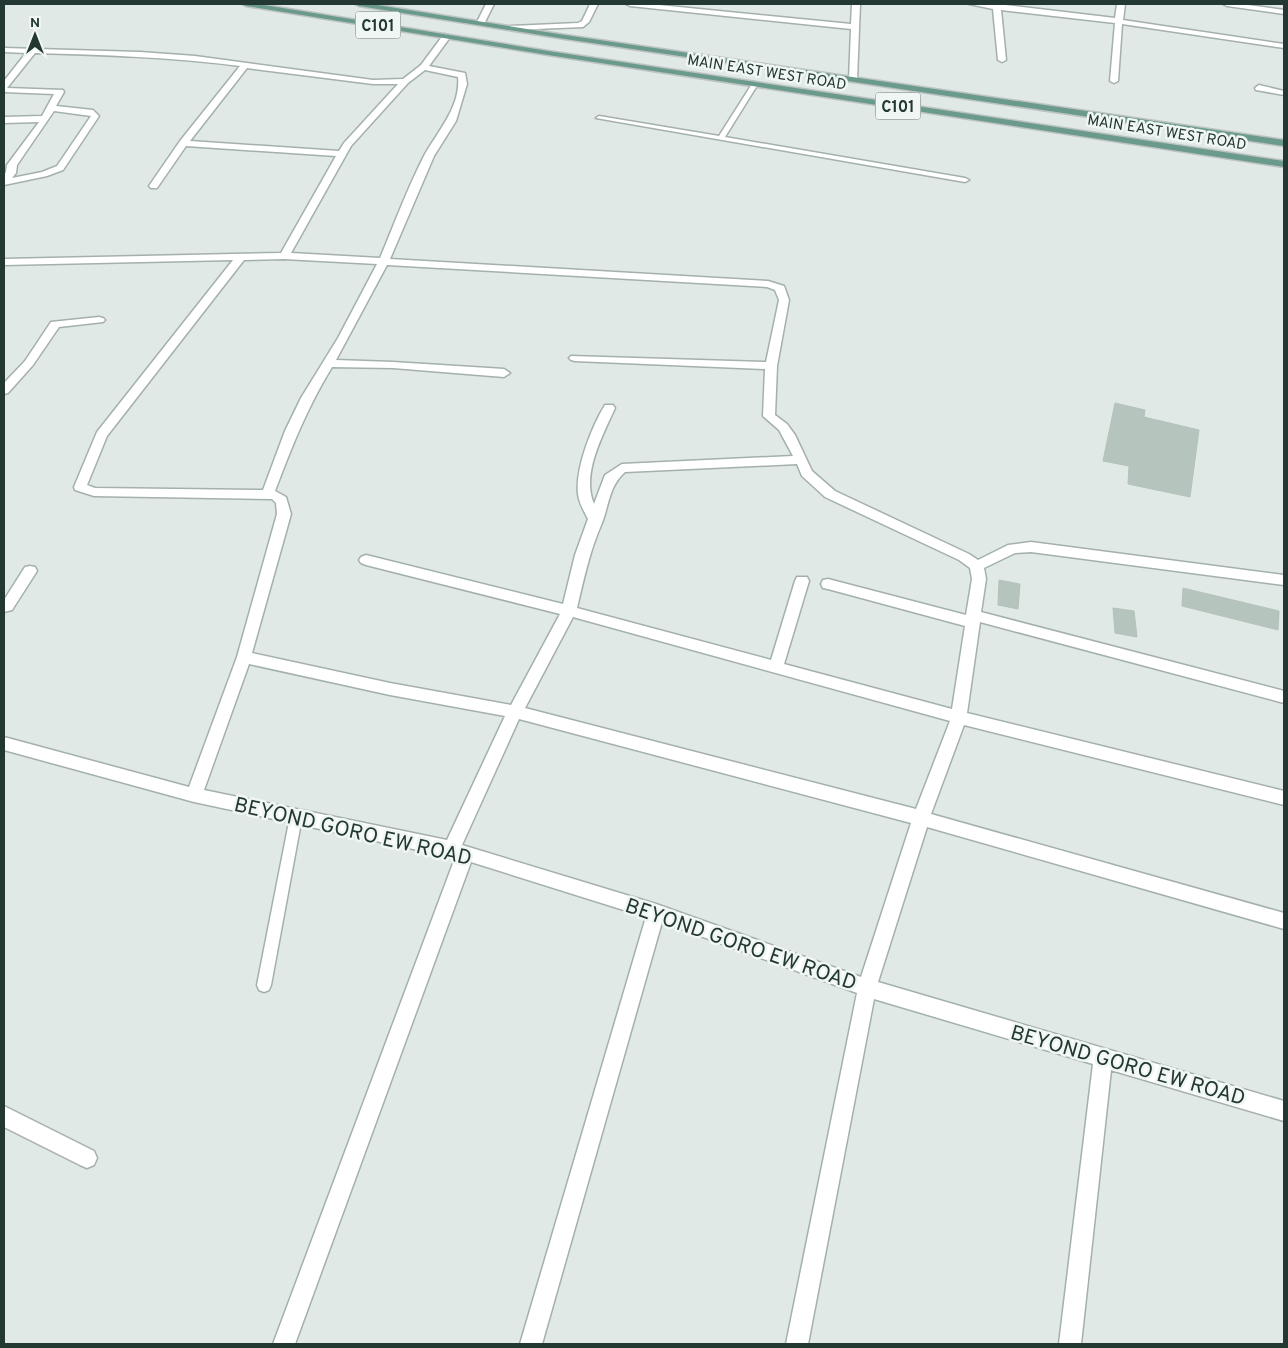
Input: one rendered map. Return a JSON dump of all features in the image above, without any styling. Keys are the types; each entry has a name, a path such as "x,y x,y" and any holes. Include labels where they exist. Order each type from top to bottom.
{"main road":[{"name":"MAIN EAST WEST ROAD","path":"246,4 493,44 1284,164"},
{"name":"MAIN EAST WEST ROAD","path":"359,4 853,80 1284,143"},
{"path":"493,44 511,28"}],"street":[{"path":"481,22 490,4"},
{"path":"511,28 580,24 585,22 594,4"},
{"path":"630,4 855,27"},
{"path":"853,80 856,52 856,4"},
{"path":"973,4 1117,21 1284,46"},
{"path":"1114,82 1117,21 1120,4"},
{"path":"1227,4 1284,12"},
{"path":"998,6 1002,60"},
{"path":"284,256 341,154 365,124 405,81 424,67 447,36"},
{"path":"4,50 140,54 246,64 373,82 405,81"},
{"path":"4,86 33,50"},
{"path":"154,186 184,143 246,64"},
{"path":"268,494 291,431 307,398 344,338 383,263 429,156 452,121 463,84 462,75 424,67"},
{"path":"1259,88 1284,92"},
{"path":"4,90 58,90 59,93 45,119 14,162 4,182"},
{"path":"4,182 44,174 60,168 94,116 92,113 51,108"},
{"path":"4,120 45,119"},
{"path":"184,143 255,146 341,154"},
{"path":"4,162 14,162"},
{"path":"4,262 284,256 383,263 536,269 768,284 780,288 784,300 772,366 769,416 783,427 791,438 807,473 830,494 964,557 977,566"},
{"path":"194,795 244,657 284,514 283,502 281,498 268,494 94,492 80,487 101,435 241,257"},
{"path":"4,390 29,363 56,324 99,320"},
{"path":"574,358 772,366"},
{"path":"329,363 402,366 504,374"},
{"path":"596,521 586,500 585,478 597,435 609,408"},
{"path":"284,1344 458,852 515,712 569,611 582,555 596,521 610,478 622,468 800,460"},
{"path":"977,566 1014,548 1031,546 1284,580"},
{"path":"366,560 569,611 959,717 1284,798"},
{"path":"797,1344 867,988 922,818 959,717 978,579 977,566"},
{"path":"4,607 7,606 30,571"},
{"path":"776,667 802,581"},
{"path":"828,584 973,618 1284,696"},
{"path":"244,657 390,689 515,712 922,818 1284,921"},
{"name":"BEYOND GORO EW ROAD","path":"4,744 194,795 458,852 656,912 867,988 1284,1111"},
{"path":"531,1344 656,912"},
{"path":"1070,1344 1103,1058"},
{"path":"4,1116 87,1158"}],"lane":[{"path":"721,138 755,84"},
{"path":"599,118 965,180"},
{"path":"264,985 296,816"}],"building":[{"path":"1115,403 1145,410 1144,417 1199,430 1190,497 1128,484 1129,466 1103,461"},
{"path":"999,580 1020,584 1018,609 998,605"},
{"path":"1183,588 1279,611 1278,630 1182,606"},
{"path":"1113,608 1134,611 1137,637 1115,633"}]}
